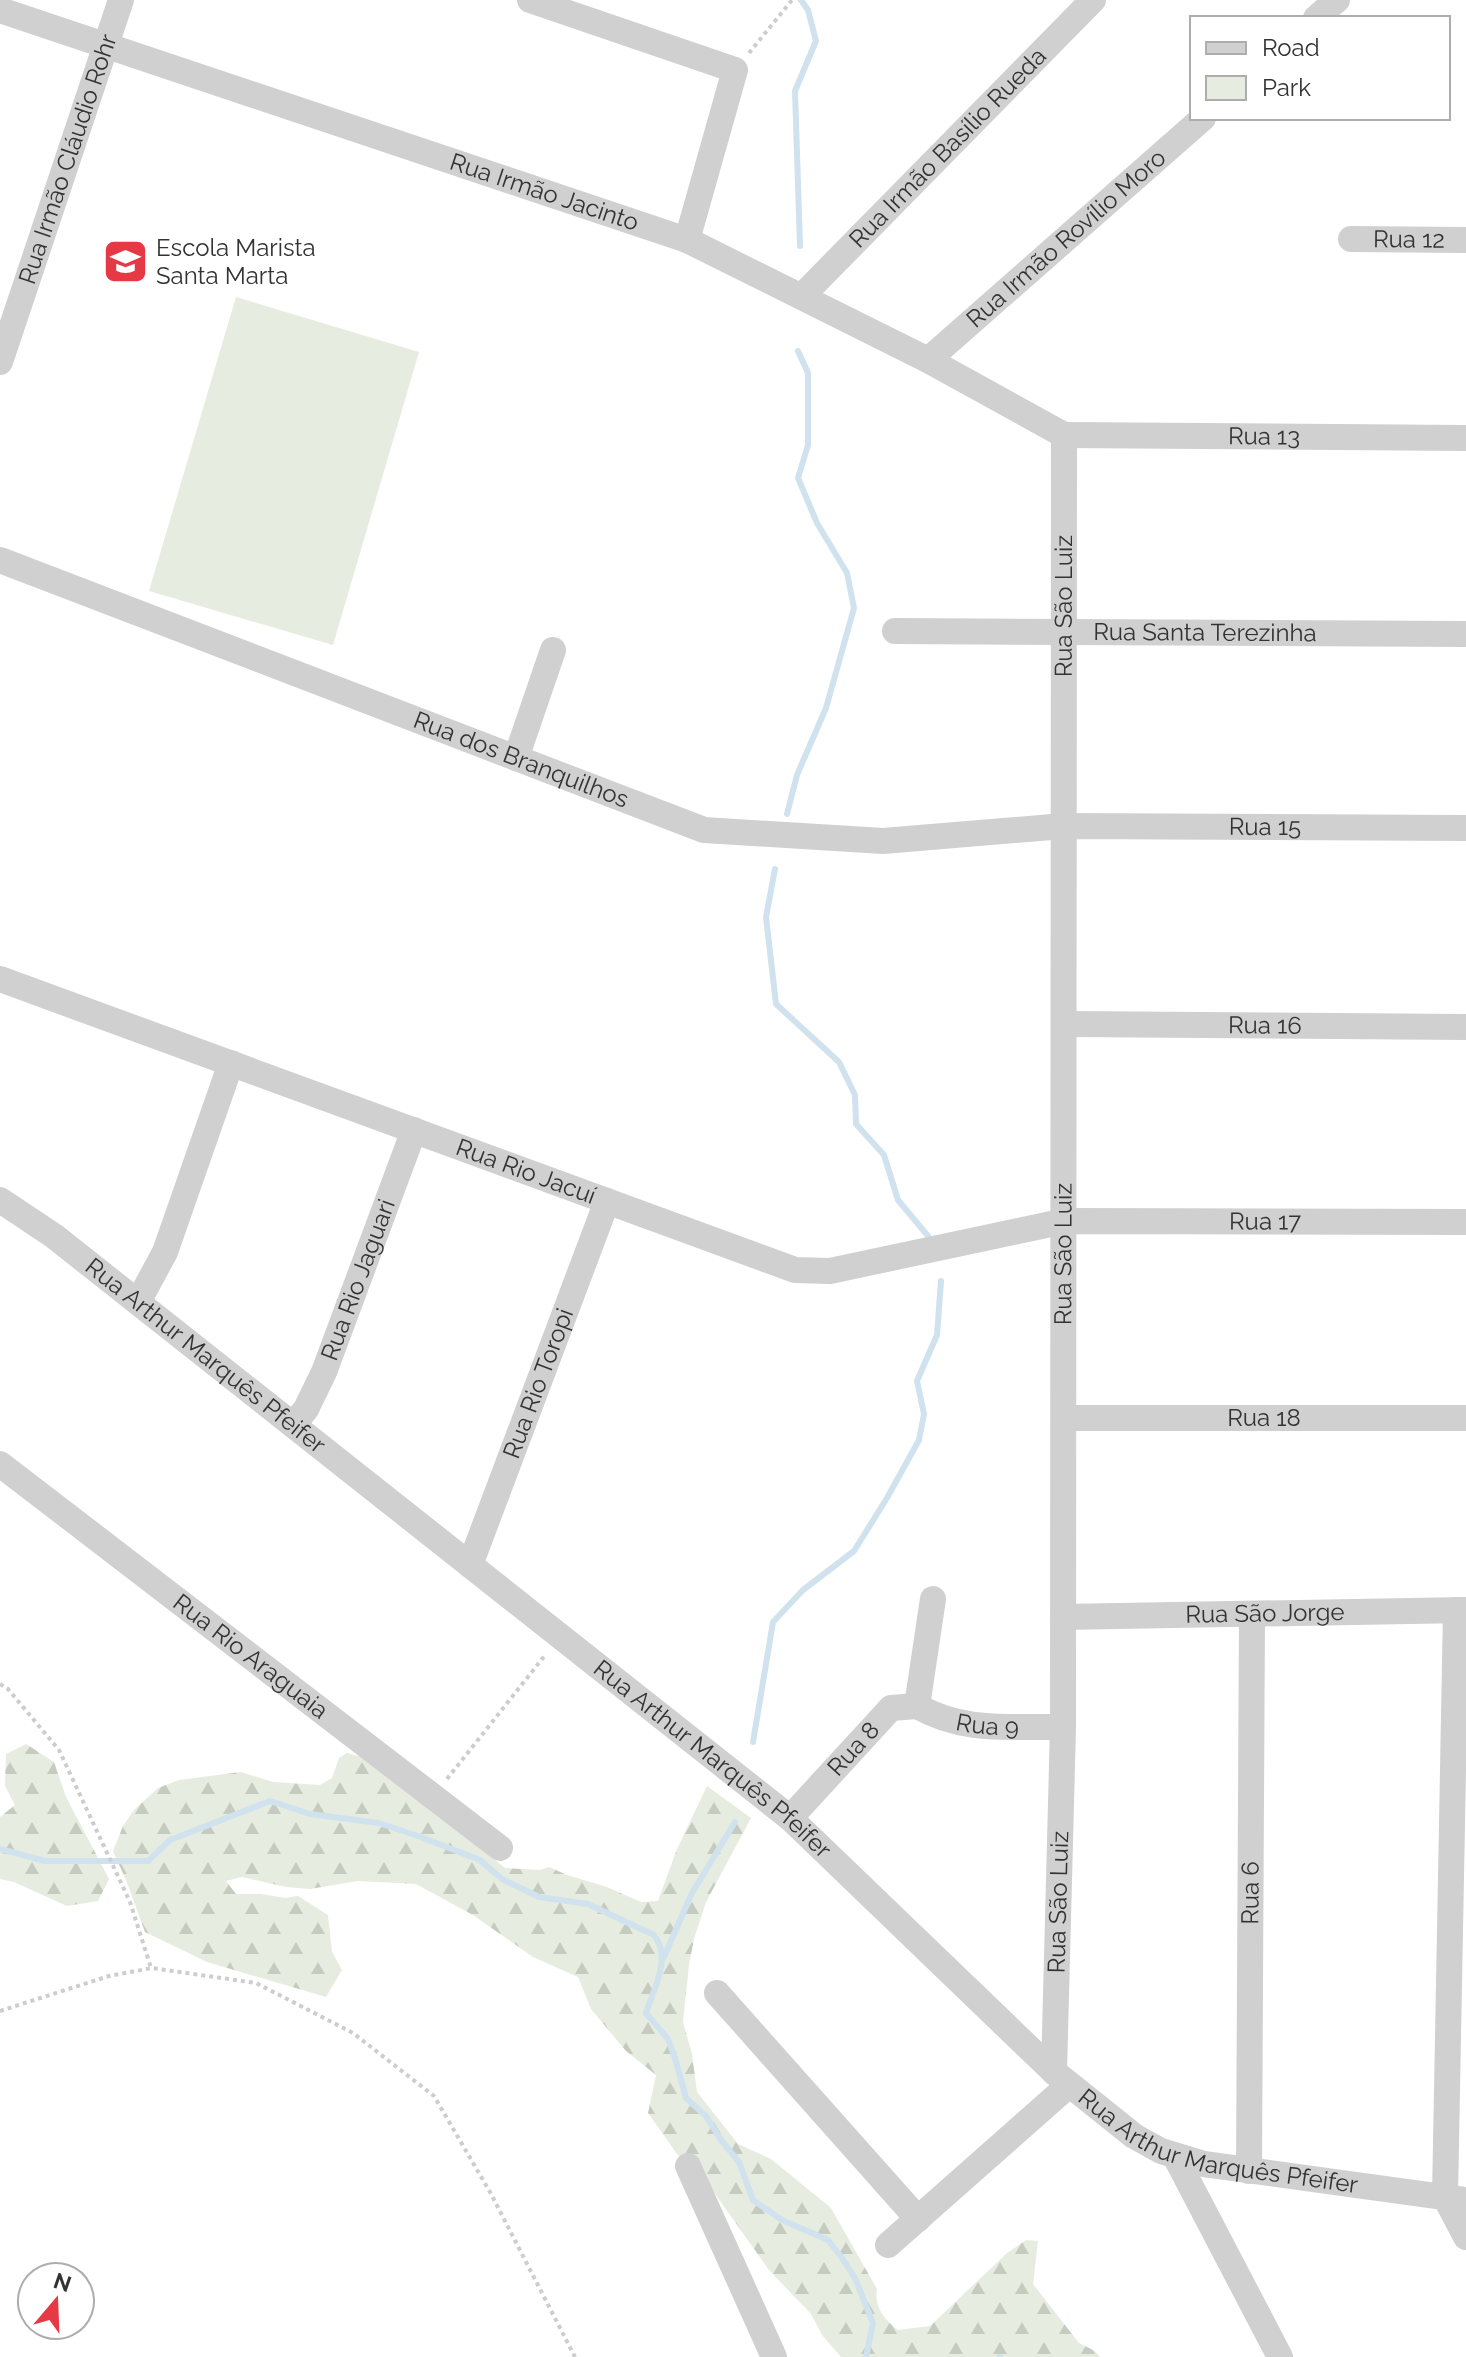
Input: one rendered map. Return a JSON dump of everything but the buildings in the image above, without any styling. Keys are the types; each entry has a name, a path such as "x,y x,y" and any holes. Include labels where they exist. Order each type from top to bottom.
{"street":[{"name":"Rua Irmão Cláudio Rohr","path":"0,362 121,0"},
{"path":"530,0 735,70 687,240"},
{"name":"Rua Irmão Basílio Rueda","path":"802,296 1093,0"},
{"path":"1318,16 1337,0"},
{"name":"Rua Irmão Jacinto","path":"0,10 687,240 928,360 1064,435"},
{"name":"Rua Irmão Rovílio Moro","path":"928,360 1201,120"},
{"name":"Rua 12","path":"1351,239 1466,240"},
{"name":"Rua 13","path":"1064,435 1466,438"},
{"name":"Rua São Luiz","path":"1062,2078 1064,435"},
{"name":"Rua dos Branquilhos","path":"0,560 704,830 883,841 1064,826"},
{"name":"Rua Santa Terezinha","path":"895,631 1466,634"},
{"path":"516,758 553,650"},
{"name":"Rua 15","path":"1064,826 1466,828"},
{"name":"Rua Rio Jacuí","path":"0,979 795,1270 830,1271 1065,1221"},
{"name":"Rua 16","path":"1065,1024 1466,1027"},
{"path":"138,1302 165,1252 231,1063"},
{"name":"Rua Rio Jaguari","path":"293,1425 306,1409 324,1372 414,1130"},
{"name":"Rua Arthur Marquês Pfeifer","path":"0,1200 54,1236 790,1818 1062,2078 1134,2136 1175,2156 1204,2164 1456,2198"},
{"name":"Rua Rio Toropi","path":"470,1565 607,1201"},
{"name":"Rua 17","path":"1065,1221 1466,1222"},
{"name":"Rua 18","path":"1064,1418 1466,1418"},
{"name":"Rua Rio Araguaia","path":"0,1464 500,1848"},
{"path":"917,1706 933,1599"},
{"path":"1461,1610 1456,2198 1466,2237"},
{"name":"Rua São Jorge","path":"1063,1617 1461,1610"},
{"name":"Rua 6","path":"1249,2171 1252,1614"},
{"name":"Rua 9","path":"917,1706 934,1716 967,1726 1063,1727"},
{"name":"Rua 8","path":"790,1818 891,1708 917,1706"},
{"path":"717,1993 918,2219"},
{"path":"888,2245 1062,2078"},
{"path":"1175,2156 1280,2357"},
{"path":"688,2166 774,2357"}],"path":[{"path":"735,70 792,0"},
{"path":"434,1797 560,1636"},
{"path":"0,1684 8,1689 59,1750 130,1902 152,1968"},
{"path":"0,2011 109,1976 152,1968 256,1983 353,2033 434,2096 490,2192 575,2357"}],"green space":[{"path":"236,297 419,352 333,645 149,591"},
{"path":"26,1744 54,1762 66,1797 109,1879 98,1901 67,1906 14,1882 0,1879 0,1817 15,1805 5,1786 6,1754"},
{"path":"347,1753 366,1758 505,1868 540,1870 549,1867 641,1902 658,1901 677,1849 707,1786 751,1818 706,1902 694,1939 683,2022 692,2054 697,2092 738,2144 771,2159 831,2208 877,2289 881,2312 898,2330 930,2326 1006,2254 1026,2240 1038,2241 1033,2284 1079,2343 1100,2357 841,2357 822,2335 811,2314 769,2270 706,2181 677,2154 648,2113 656,2075 626,2051 591,2009 578,1977 533,1957 473,1915 416,1884 358,1881 310,1889 242,1877 226,1881 236,1894 285,1898 298,1896 328,1915 332,1952 342,1970 326,1997 207,1962 145,1932 113,1851 123,1826 134,1810 158,1788 179,1780 241,1772 273,1782 320,1785 332,1778 339,1758"}],"waterway":[{"path":"800,246 795,91 816,41 808,10 801,0"},
{"path":"787,814 797,775 826,708 854,608 847,573 817,523 798,478 808,445 808,373 798,351"},
{"path":"775,869 766,917 776,1004 839,1062 855,1095 856,1124 884,1155 898,1200 928,1236"},
{"path":"753,1742 773,1622 803,1590 854,1551 919,1440 924,1414 917,1381 937,1335 941,1281"},
{"path":"0,1849 45,1861 148,1861 170,1840 270,1801 310,1814 379,1823 418,1836 480,1860 502,1879 539,1897 588,1904 654,1935 659,1944 661,1963 646,2013 668,2039 686,2098 706,2116 739,2162 753,2200 782,2220 828,2240 842,2258 855,2278 873,2323 866,2357"},
{"path":"664,1957 692,1893 735,1822"}],"place":[{"name":"Escola Marista Santa Marta","path":"125,262"}]}
